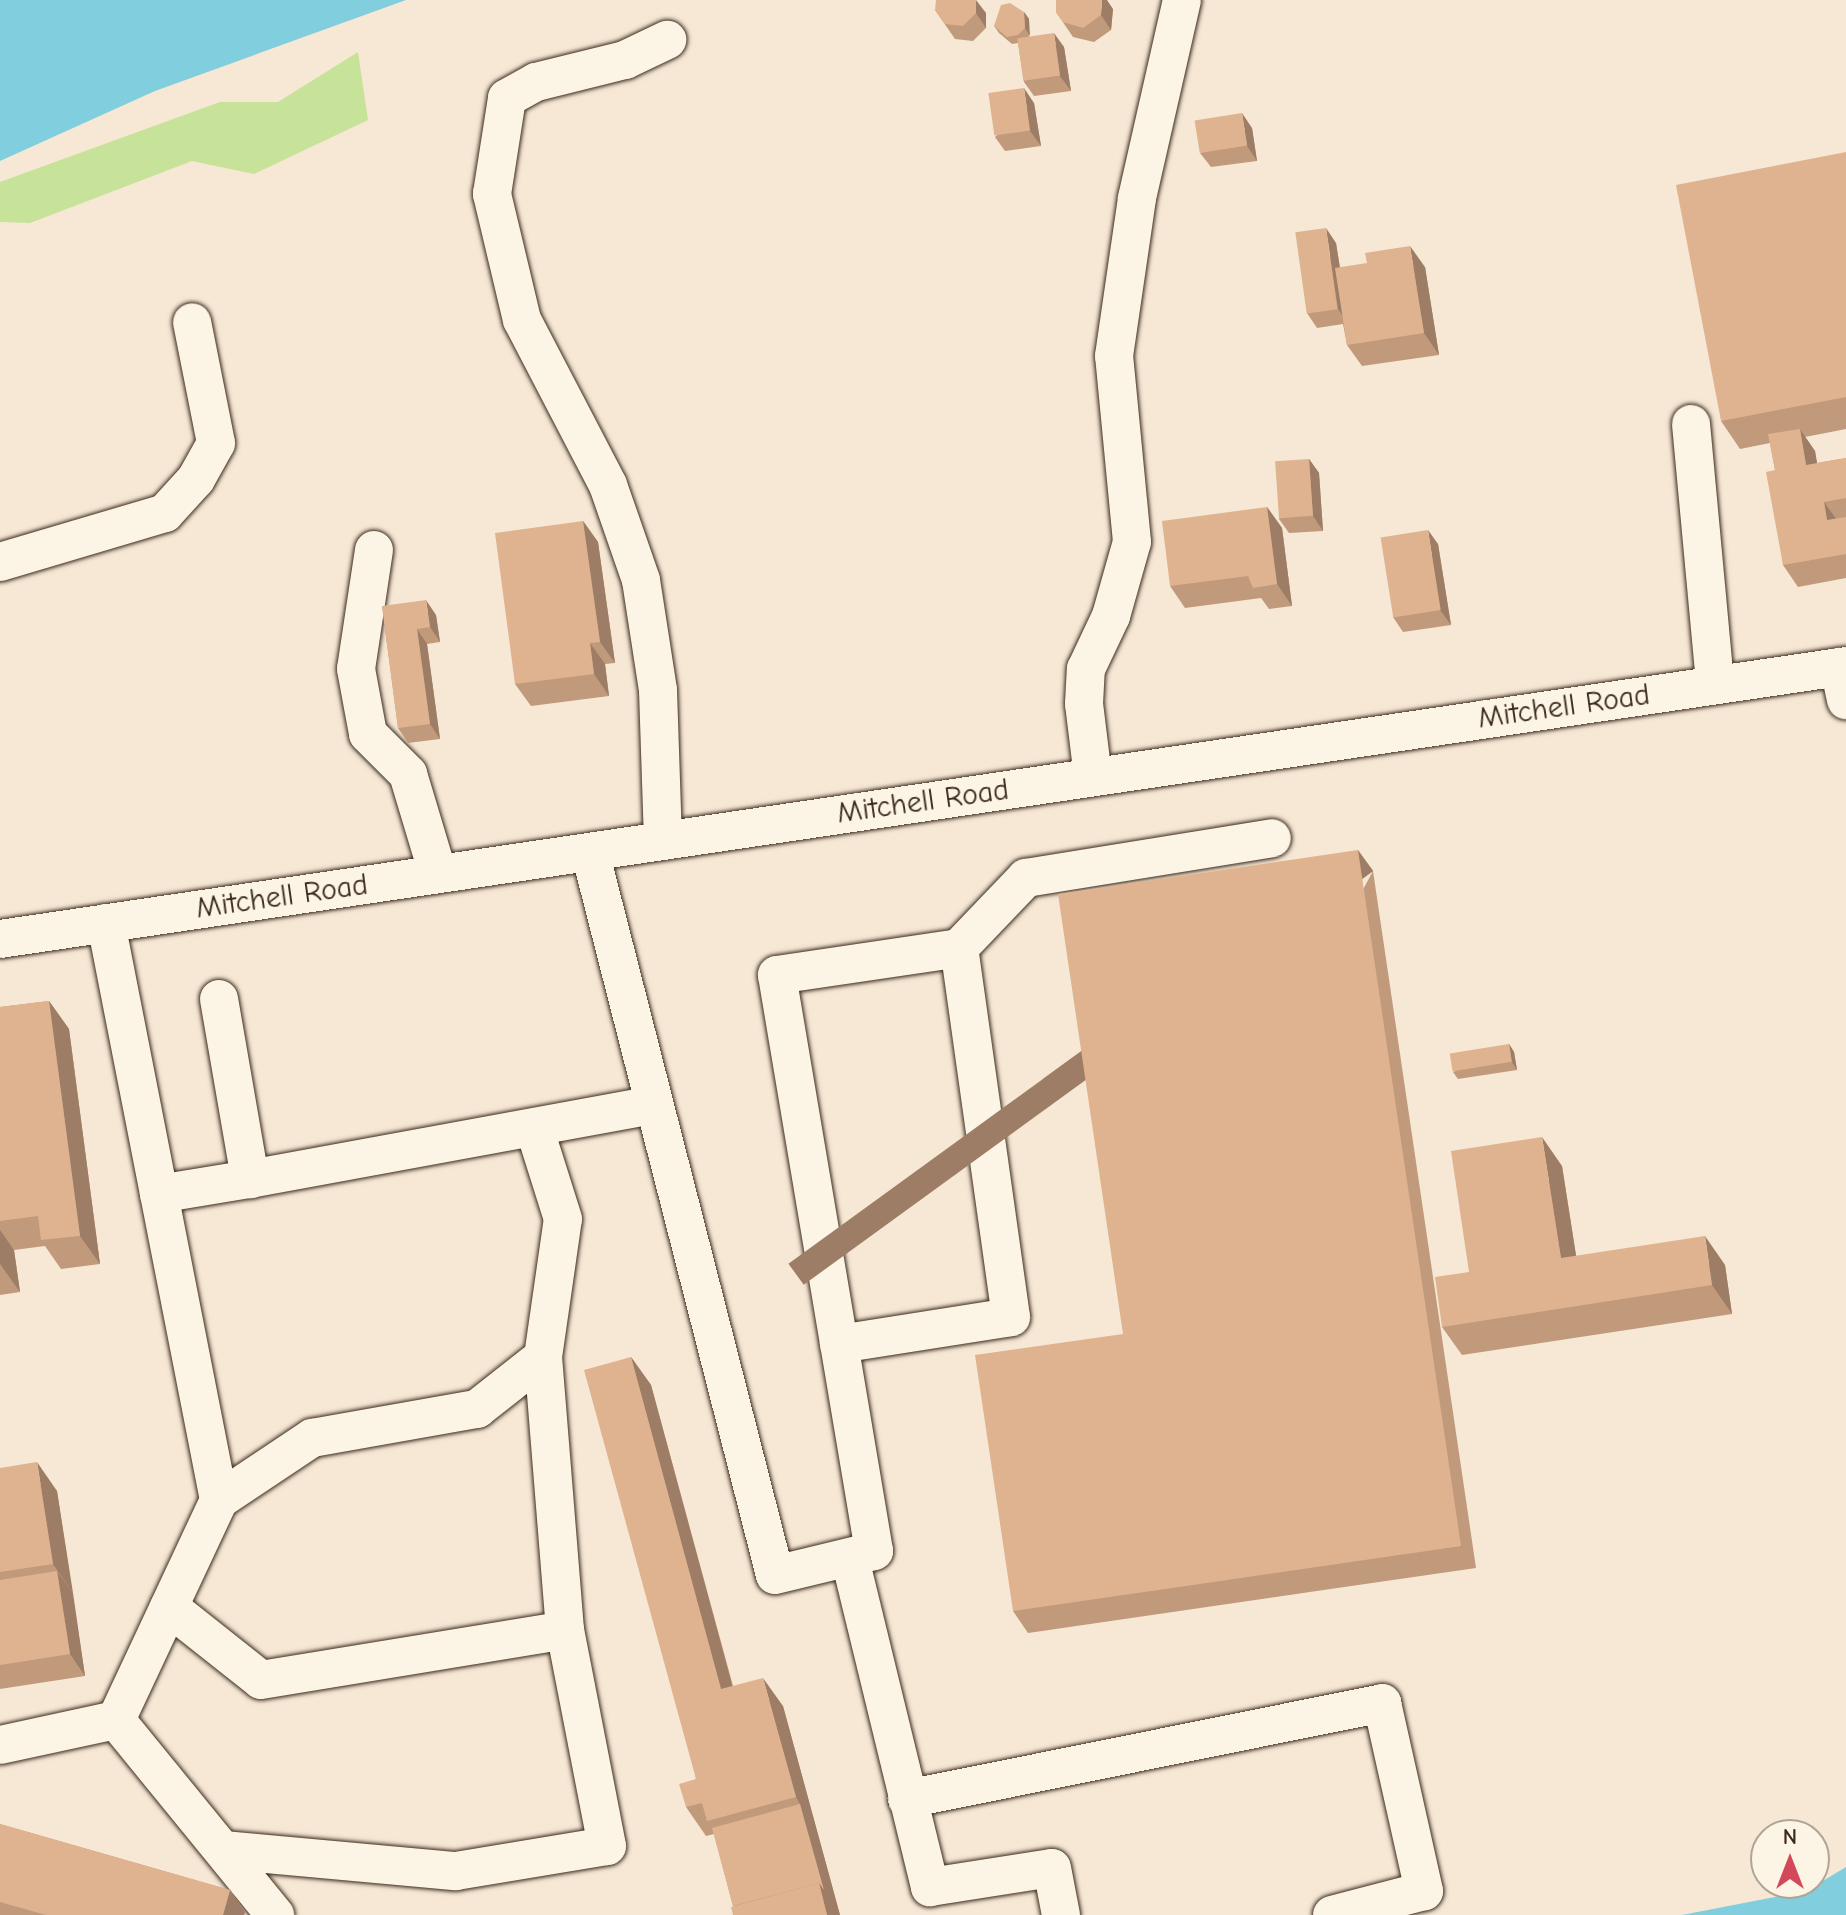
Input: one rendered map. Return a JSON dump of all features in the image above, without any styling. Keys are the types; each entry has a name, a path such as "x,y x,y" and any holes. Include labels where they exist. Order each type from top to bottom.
{"street":[{"path":"1093,777 1086,669 1111,616 1132,542 1114,356 1137,198 1182,0"},
{"path":"663,841 658,690 641,580 608,485 522,320 492,194 507,98 536,82 625,60 667,40"},
{"path":"0,562 165,513 196,479 216,443 192,322"},
{"path":"1691,424 1715,685"},
{"path":"374,550 356,669 368,734 408,774 438,874"},
{"name":"Mitchell Road","path":"0,939 1715,685 1844,678"},
{"path":"590,852 775,1575 874,1551 777,975 959,948 1026,878 1272,838"},
{"path":"106,923 219,1500"},
{"path":"839,1344 1011,1317 959,948"},
{"path":"219,999 250,1179"},
{"path":"159,1194 654,1105"},
{"path":"223,1850 456,1871 607,1846 565,1630 543,1357 563,1219 534,1127"},
{"path":"116,1720 219,1500 312,1438 477,1409 543,1357"},
{"path":"850,1559 930,1887 1052,1868 1061,1915"},
{"path":"169,1607 261,1680 565,1630"},
{"path":"907,1799 1382,1703 1424,1891 1332,1915"},
{"path":"0,1745 116,1720"},
{"path":"116,1720 275,1915"}],"green space":[{"path":"358,52 368,120 254,174 192,161 30,223 0,222 0,182 220,102 278,102"}],"water":[{"path":"0,0 406,0 155,91 0,161"},
{"path":"1846,1867 1846,1915 1682,1915 1765,1899 1830,1899 1830,1877"}],"building":[{"path":"936,0 976,0 976,13 963,26 945,24 935,10"},
{"path":"1056,0 1102,0 1101,15 1083,28 1063,22 1056,12"},
{"path":"1010,3 1024,12 1025,28 1018,35 1007,37 994,26 1001,5"},
{"path":"1054,33 1060,76 1023,81 1017,38"},
{"path":"1024,88 1030,131 994,136 988,93"},
{"path":"1242,113 1247,146 1200,153 1195,121"},
{"path":"1846,152 1846,397 1721,421 1676,185"},
{"path":"1326,228 1337,309 1307,314 1295,232"},
{"path":"1410,246 1424,333 1347,345 1335,268 1367,263 1365,253"},
{"path":"1800,429 1806,465 1846,458 1846,498 1824,502 1827,520 1846,517 1846,554 1783,565 1766,472 1775,470 1768,434"},
{"path":"1309,459 1313,516 1279,518 1275,461"},
{"path":"1267,507 1277,584 1253,588 1248,576 1170,586 1162,521"},
{"path":"583,521 600,642 590,643 594,674 515,684 495,533"},
{"path":"1428,530 1441,610 1393,618 1381,538"},
{"path":"426,600 430,627 417,629 430,724 398,728 382,606"},
{"path":"1358,850 1461,1546 1013,1611 975,1355 1123,1334 1058,894"},
{"path":"49,1001 80,1236 41,1240 38,1216 0,1221 0,1007"},
{"path":"1509,1044 1512,1062 1453,1071 1450,1053"},
{"path":"1542,1137 1561,1258 1705,1236 1712,1285 1442,1327 1435,1277 1469,1272 1451,1151"},
{"path":"631,1357 721,1689 763,1678 796,1797 707,1821 702,1803 686,1807 679,1784 696,1779 584,1370"},
{"path":"37,1462 53,1564 0,1572 0,1468"},
{"path":"57,1571 70,1654 0,1665 0,1580"},
{"path":"800,1804 824,1890 819,1883 733,1906 712,1828"},
{"path":"0,1824 230,1890 223,1915 46,1915 0,1902"},
{"path":"819,1883 827,1915 733,1915 731,1907"}]}
